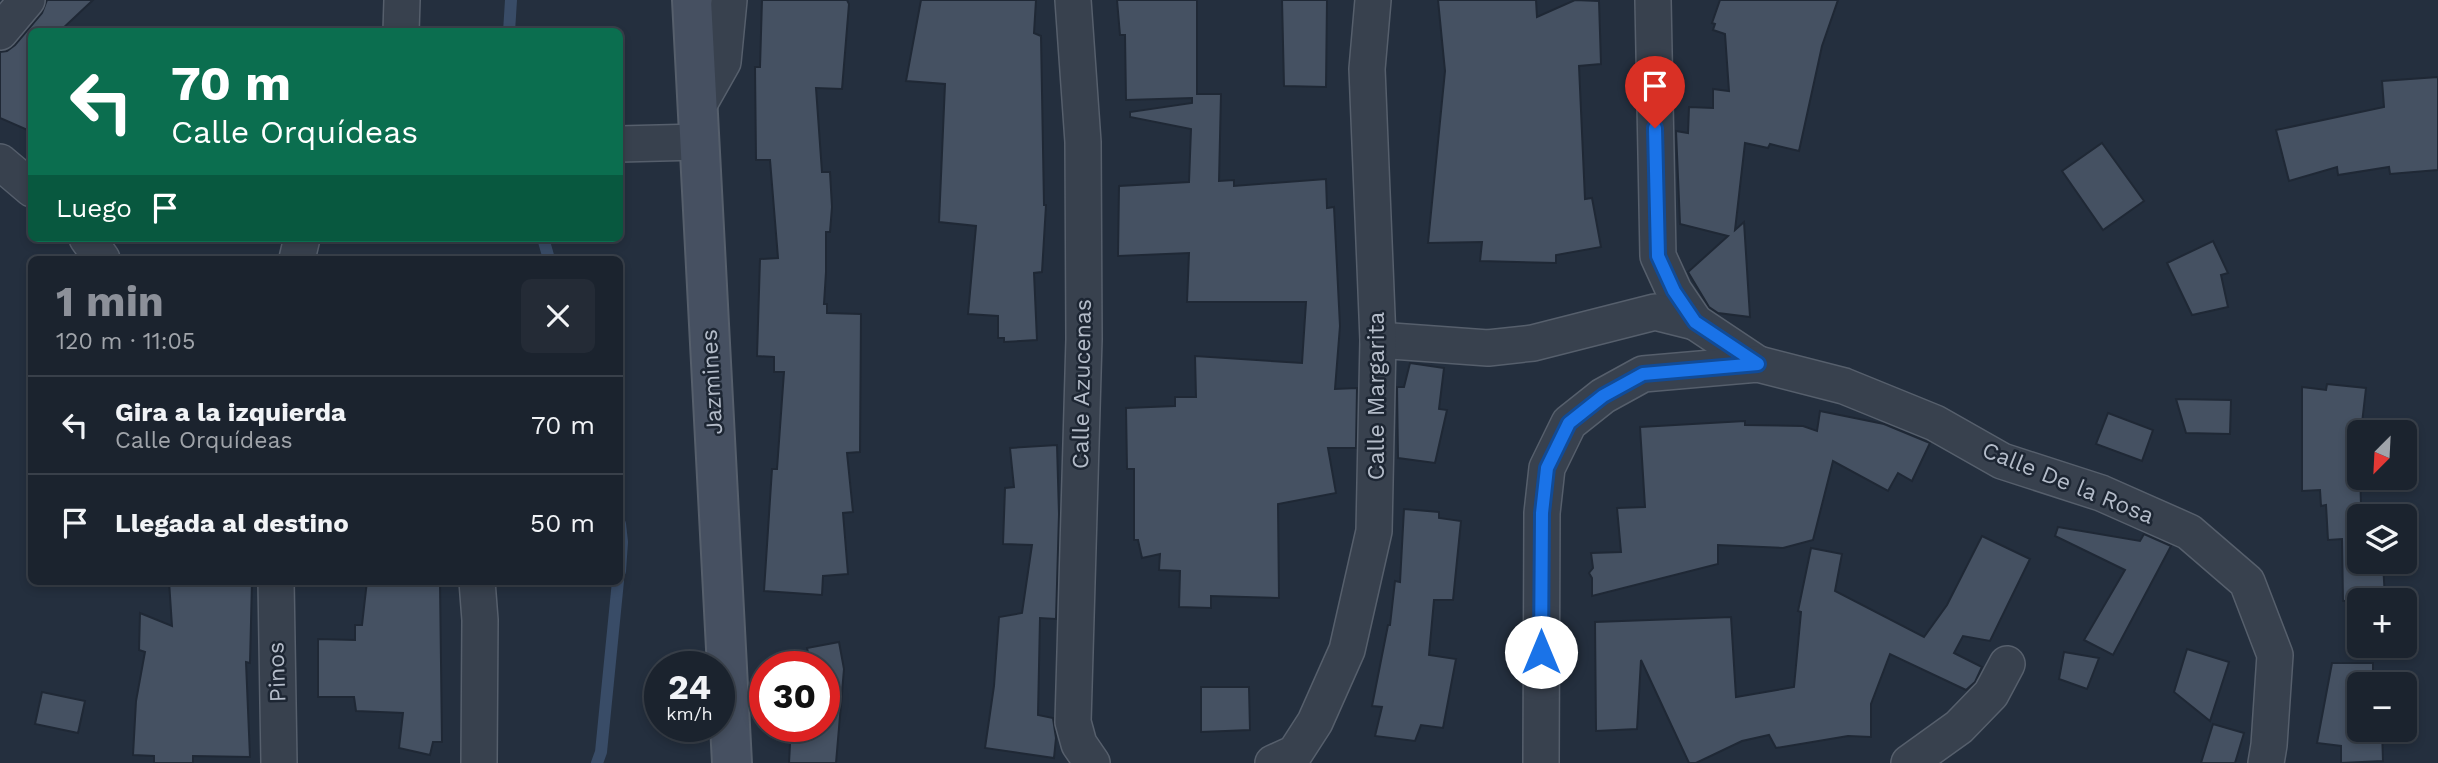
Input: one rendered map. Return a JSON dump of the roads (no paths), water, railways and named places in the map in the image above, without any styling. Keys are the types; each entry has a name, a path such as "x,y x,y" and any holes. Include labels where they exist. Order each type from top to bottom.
{"main road":[{"name":"Jazmines","path":"692,0 732,763"}],"street":[{"path":"0,32 27,0"},
{"path":"401,28 402,0"},
{"path":"623,143 698,125 723,62 729,0"},
{"name":"Calle Azucenas","path":"1073,0 1083,142 1084,326 1073,722 1079,744 1092,763"},
{"name":"Calle Margarita","path":"1273,763 1295,753 1315,722 1347,650 1374,531 1378,340 1367,69 1373,0"},
{"path":"1653,0 1658,256 1674,291 1695,322"},
{"path":"0,162 28,186"},
{"path":"1378,340 1488,348 1533,344 1655,312 1695,322 1758,364"},
{"path":"1541,763 1542,513 1547,468 1569,423 1603,396 1643,374 1758,364"},
{"name":"Calle De la Rosa","path":"1758,364 1844,386 1934,423 2001,461 2113,498 2189,532 2247,582 2276,655 2266,763"},
{"name":"Pinos","path":"276,585 279,763"},
{"path":"477,585 480,620 479,763"},
{"path":"1909,763 1959,727 1991,694 2007,664"}],"waterway":[{"path":"509,28 511,0"},
{"path":"544,242 548,256"},
{"path":"597,763 601,752 618,585"}]}
